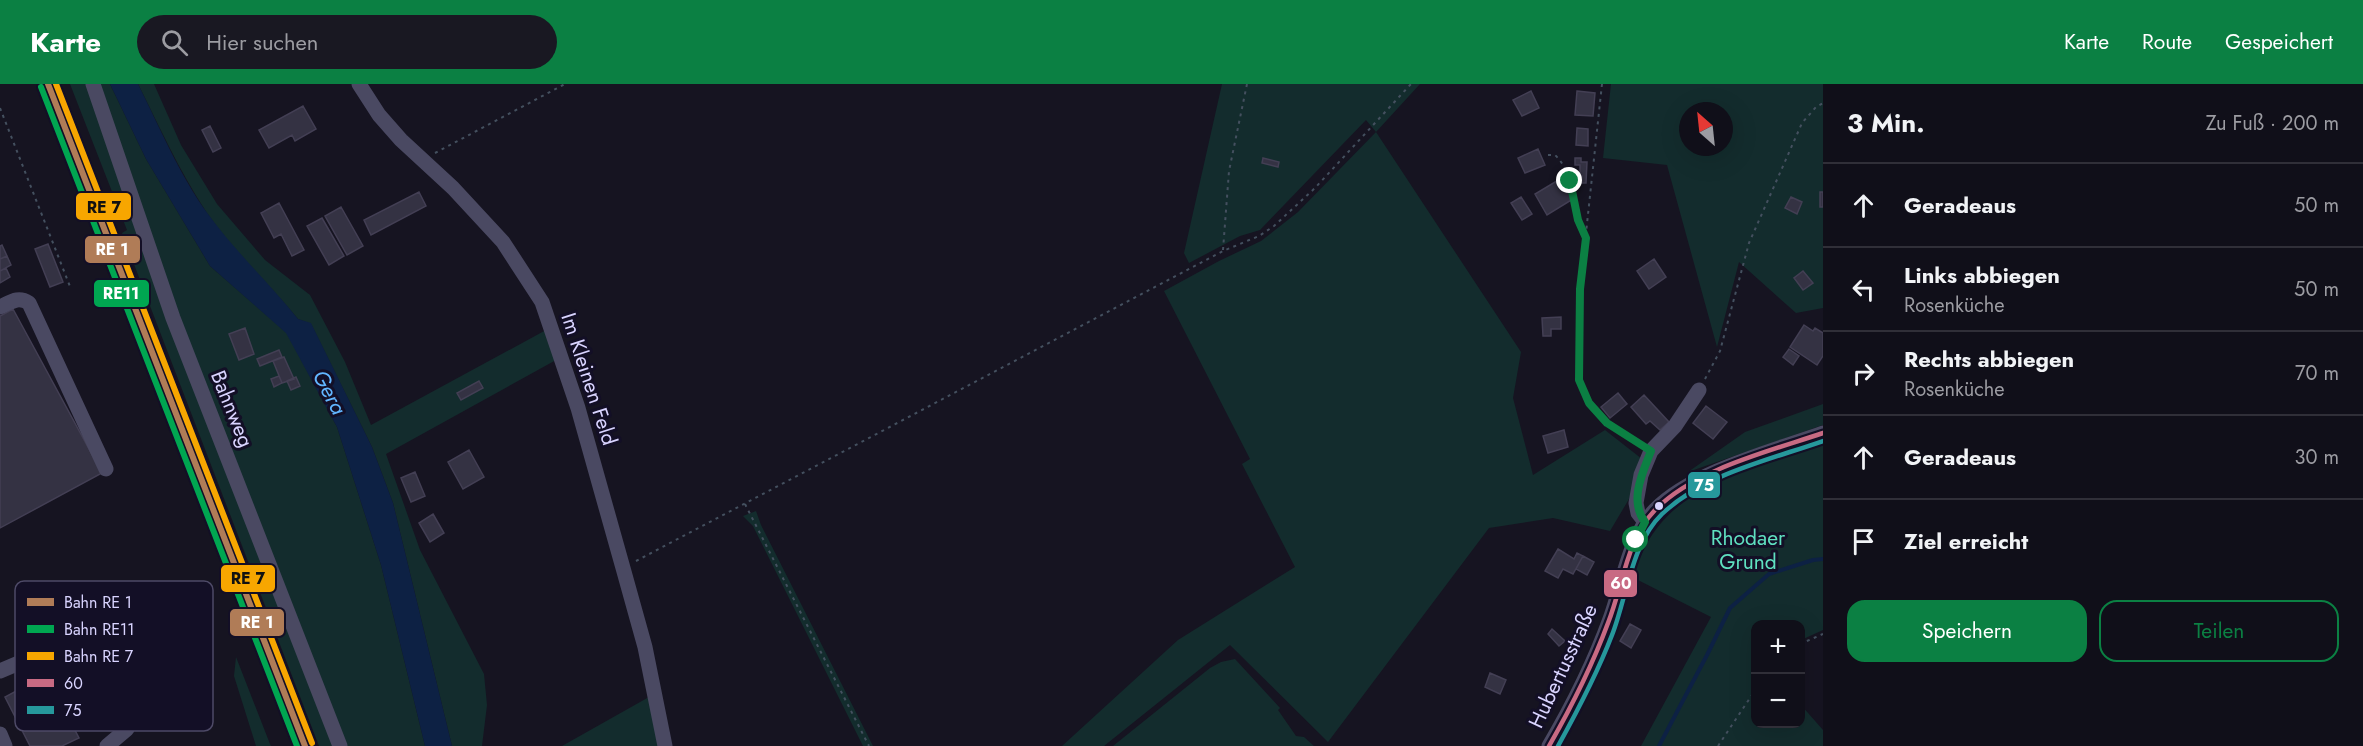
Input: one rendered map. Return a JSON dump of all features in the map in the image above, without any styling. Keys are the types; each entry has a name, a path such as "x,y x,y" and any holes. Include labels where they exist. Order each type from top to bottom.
{"street":[{"name":"Bahnweg","path":"93,84 173,318 340,746"},
{"name":"Im Kleinen Feld","path":"359,84 380,115 401,140 424,159 503,242 542,302 578,408 645,647 665,746"},
{"path":"0,307 16,299 23,299 29,303 106,469"},
{"path":"1645,522 1638,513 1636,503 1641,475 1651,451 1675,426 1699,390"},
{"name":"Hubertusstraße","path":"1549,746 1575,702 1610,620 1636,540 1645,522 1658,507 1683,488 1720,470 1823,433"},
{"path":"0,671 15,665"},
{"path":"107,746 125,731"},
{"path":"0,734 5,746"}],"path":[{"path":"424,159 565,84"},
{"path":"1223,251 1228,171 1247,84"},
{"path":"623,568 1274,226 1315,188 1411,84"},
{"path":"1602,84 1580,289 1579,380 1589,403 1607,423 1651,451"},
{"path":"1699,390 1720,351 1749,243 1771,191 1802,123 1816,107 1823,104"},
{"path":"0,108 71,290"},
{"path":"1548,155 1555,155 1565,167 1578,220 1586,238"},
{"path":"745,504 869,746"},
{"path":"1805,642 1823,634"},
{"path":"1719,746 1751,695"}],"green space":[{"path":"70,84 110,84 146,159 210,266 287,333 337,427 381,565 425,746 319,746 122,233 127,230"},
{"path":"138,84 154,84 181,145 217,204 265,260 310,295 345,362 371,425 546,330 556,360 386,454 420,550 484,674 487,705 482,746 452,746 393,503 372,447 311,324 298,319 215,225 170,148"},
{"path":"1222,84 1420,84 1376,132 1366,120 1260,230 1240,236 1189,263 1184,253"},
{"path":"1611,84 1823,84 1823,308 1796,313 1739,262 1717,347 1667,165 1603,158"},
{"path":"1376,132 1521,352 1513,398 1533,475 1605,430 1642,459 1629,499 1610,531 1553,518 1489,528 1328,742 1230,645 1104,746 1062,746 1178,640 1295,567 1242,464 1250,459 1164,291 1261,241 1298,212"},
{"path":"1823,404 1823,425 1688,472 1745,432"},
{"name":"Rhodaer Grund","path":"1823,442 1823,630 1805,638 1805,620 1751,620 1751,728 1805,728 1805,710 1823,730 1823,746 1641,746 1711,617 1632,577 1647,543 1662,522 1702,489 1725,477"},
{"path":"756,511 873,746 863,746 753,526 743,516"},
{"path":"236,657 271,746 256,746 234,676"},
{"path":"1235,659 1280,708 1278,710 1296,736 1304,737 1314,746 1113,746 1210,668 1221,662"},
{"path":"649,697 658,746 562,746"}],"water":[{"name":"Gera","path":"110,84 138,84 179,167 208,214 298,319 311,323 372,447 393,503 452,746 425,746 381,565 337,427 286,333 210,266 146,159"}],"building":[{"path":"1531,91 1539,108 1522,116 1513,100"},
{"path":"1577,91 1595,93 1593,116 1575,115"},
{"path":"303,106 316,129 295,141 292,135 269,148 259,130"},
{"path":"210,126 221,148 213,152 202,130"},
{"path":"1577,128 1588,129 1588,146 1576,145"},
{"path":"1538,149 1545,165 1525,173 1518,158"},
{"path":"1263,158 1279,162 1278,167 1262,163"},
{"path":"1575,158 1581,158 1581,162 1587,162 1586,183 1582,183 1580,165 1575,165"},
{"path":"1560,179 1573,199 1547,215 1535,194"},
{"path":"419,192 426,206 371,235 364,220"},
{"path":"1820,192 1823,192 1823,207 1820,207"},
{"path":"1521,197 1532,214 1522,220 1511,203"},
{"path":"1791,197 1802,202 1797,214 1785,208"},
{"path":"279,203 304,250 292,256 281,234 274,238 261,213"},
{"path":"341,207 363,246 347,255 325,216"},
{"path":"322,218 344,256 329,265 307,226"},
{"path":"48,244 63,282 50,287 35,249"},
{"path":"2,245 7,256 0,259 0,246"},
{"path":"7,256 11,265 0,271 0,259"},
{"path":"1654,259 1666,277 1649,289 1637,271"},
{"path":"6,268 10,277 0,283 0,271"},
{"path":"1803,271 1813,283 1803,290 1794,278"},
{"path":"13,309 102,473 0,528 0,316"},
{"path":"1561,317 1561,329 1551,329 1551,336 1543,336 1542,318"},
{"path":"1804,325 1813,331 1815,328 1823,333 1823,356 1817,365 1790,347"},
{"path":"245,328 254,354 239,360 229,334"},
{"path":"1789,349 1799,356 1793,365 1783,357"},
{"path":"279,350 282,357 260,366 257,359"},
{"path":"284,357 294,379 282,383 273,361"},
{"path":"279,376 282,383 274,387 271,379"},
{"path":"296,377 300,386 291,390 287,381"},
{"path":"479,381 483,388 461,400 457,393"},
{"path":"1618,393 1627,404 1610,418 1601,407"},
{"path":"1644,395 1669,422 1660,430 1650,421 1646,424 1631,407"},
{"path":"1706,406 1727,422 1713,439 1693,423"},
{"path":"1564,430 1568,447 1548,453 1543,436"},
{"path":"469,450 484,477 463,489 448,462"},
{"path":"415,472 425,496 411,502 401,478"},
{"path":"433,514 444,533 430,542 419,523"},
{"path":"1558,549 1574,559 1577,553 1583,556 1573,574 1563,569 1558,578 1545,571"},
{"path":"1583,556 1594,562 1587,575 1576,569"},
{"path":"1630,624 1641,630 1631,648 1620,641"},
{"path":"1552,629 1565,641 1559,646 1548,634"},
{"path":"1490,673 1506,680 1500,694 1485,687"},
{"path":"15,692 15,717 5,697"},
{"path":"22,731 75,731 79,738 62,746 30,746"}],"waterway":[{"path":"1659,746 1730,608 1769,574 1823,559"}],"transit line":[{"path":"48,84 305,746"},
{"path":"56,84 312,743"},
{"name":"60","path":"1549,746 1574,701 1595,655 1613,609 1631,549 1645,522 1655,510 1691,483 1712,472 1757,454 1823,433"},
{"name":"75","path":"1558,746 1587,692 1606,649 1643,540 1662,514 1697,488 1717,478 1823,441"}],"rail line":[{"name":"RE11","path":"41,87 297,746"}],"route":[{"path":"1570,181 1578,220 1586,238 1580,289 1579,380 1589,403 1607,423 1651,451 1641,475 1636,503 1638,513 1645,522 1636,540"}]}
